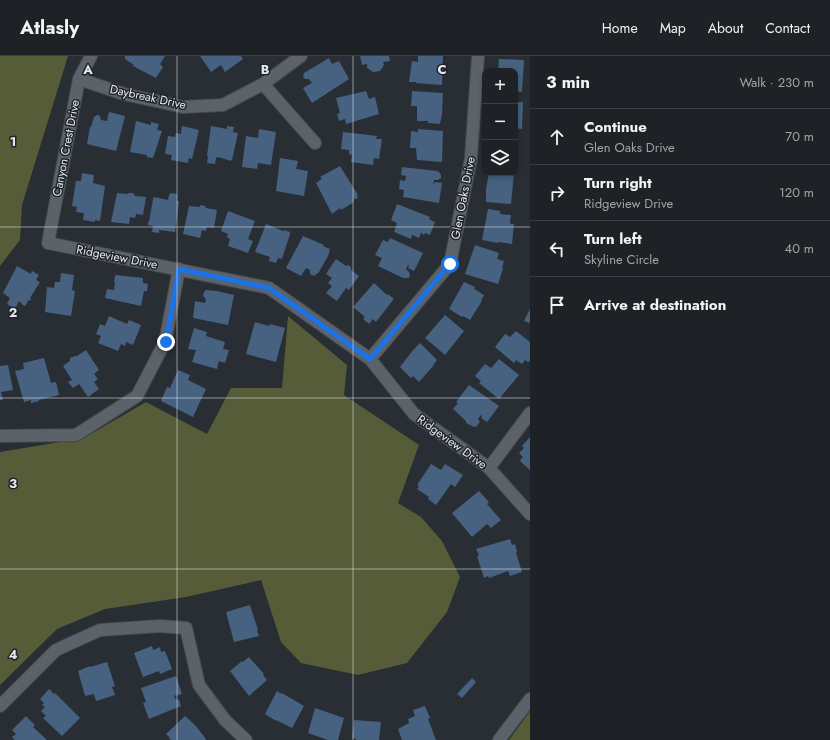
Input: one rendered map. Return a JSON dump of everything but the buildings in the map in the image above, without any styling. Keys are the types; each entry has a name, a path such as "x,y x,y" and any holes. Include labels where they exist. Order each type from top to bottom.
{"street":[{"name":"Canyon Crest Drive","path":"48,243 79,79 91,56"},
{"name":"Daybreak Drive","path":"79,79 124,94 183,107 223,105 263,84 301,56"},
{"name":"Glen Oaks Drive","path":"370,359 450,264 471,158 478,56"},
{"path":"263,84 315,143"},
{"name":"Ridgeview Drive","path":"48,243 269,288 370,359 414,414 489,468 530,514"},
{"path":"0,436 76,435 136,396 166,342 179,269"},
{"path":"489,468 530,413"},
{"path":"0,706 56,650 100,630 160,626 186,628 199,685 225,720 246,740"},
{"path":"499,740 530,699"}],"green space":[{"path":"0,56 68,56 22,205 20,240 0,266"},
{"path":"288,316 347,365 344,395 419,445 398,503 421,517 442,541 460,577 447,612 407,663 358,675 301,663 281,642 261,580 186,597 105,609 57,629 0,685 0,452 84,438 146,402 207,434 231,388 282,388"},
{"path":"530,711 530,740 509,740"}],"route":[{"path":"166,342 179,269 269,288 370,359 450,264"}]}
